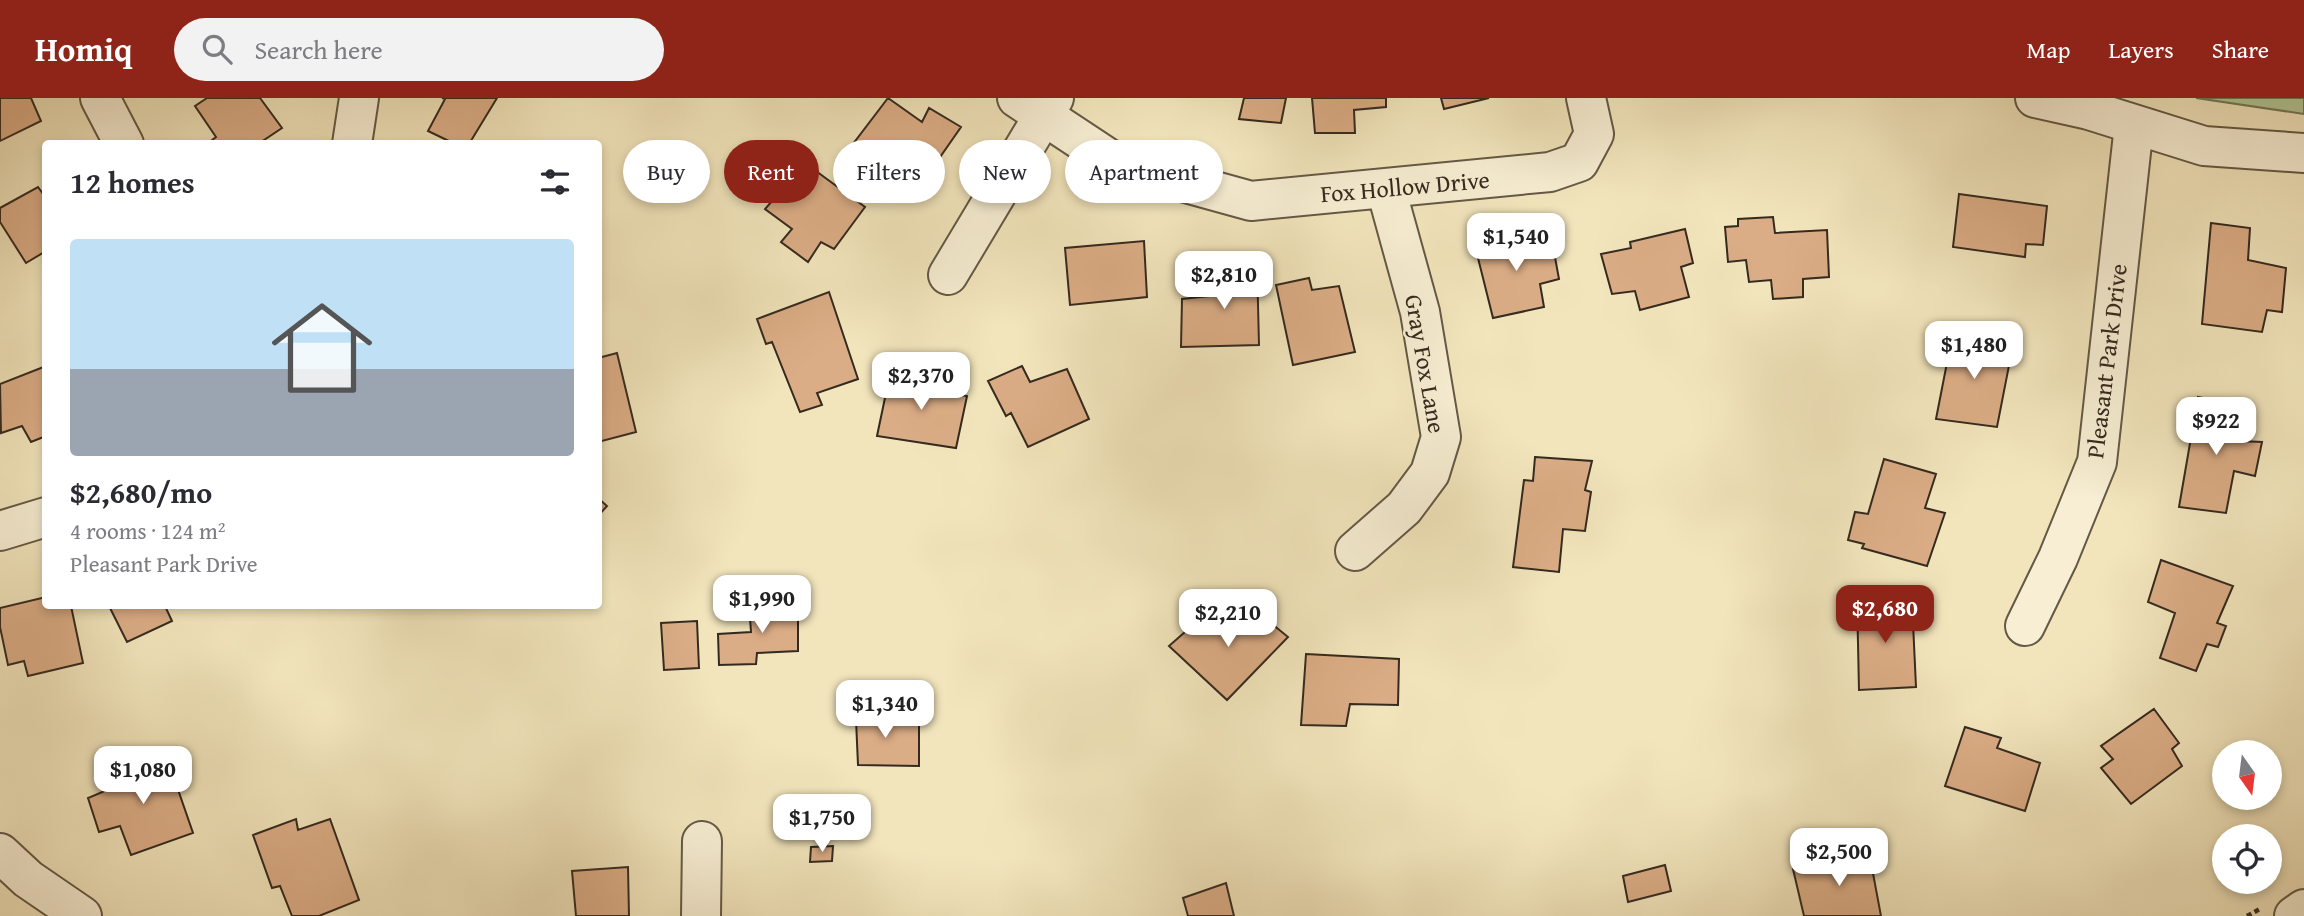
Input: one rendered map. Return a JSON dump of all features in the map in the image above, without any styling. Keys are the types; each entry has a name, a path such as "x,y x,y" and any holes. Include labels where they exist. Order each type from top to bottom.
{"street":[{"path":"100,98 122,140"},
{"path":"353,140 359,98"},
{"name":"Fox Hollow Drive","path":"1038,103 1117,164 1251,201 1550,172 1579,162 1594,134 1586,98"},
{"path":"2035,98 2204,146 2304,153"},
{"path":"948,275 1038,103"},
{"name":"Pleasant Park Drive","path":"2025,626 2059,558 2097,462 2134,125"},
{"name":"Gray Fox Lane","path":"1355,551 1405,508 1430,473 1441,437 1420,313 1387,189"},
{"path":"0,531 42,518"},
{"path":"701,916 702,841"},
{"path":"0,853 28,879 82,916"},
{"path":"2294,916 2304,909"}],"green space":[{"path":"2196,98 2304,98 2304,114"}],"building":[{"path":"0,98 31,98 41,121 0,141"},
{"path":"207,98 260,98 282,128 264,140 212,140 216,137 195,106"},
{"path":"442,98 497,98 471,140 447,140 428,131 445,99"},
{"path":"888,98 922,122 929,108 961,127 945,150 945,140 856,140"},
{"path":"1244,98 1286,98 1281,123 1239,119"},
{"path":"1312,98 1386,98 1386,107 1354,110 1355,133 1315,133"},
{"path":"1441,98 1489,98 1444,109"},
{"path":"819,173 833,184 833,203 860,203 865,207 834,249 821,242 808,262 781,242 792,229 765,209 770,203 819,203"},
{"path":"38,187 42,192 42,253 26,263 0,222 0,208"},
{"path":"1959,194 2047,206 2043,245 2026,244 2025,257 1953,247"},
{"path":"1773,217 1775,233 1827,230 1829,277 1803,279 1803,297 1773,299 1771,280 1749,282 1746,260 1728,262 1725,227 1738,226 1738,219"},
{"path":"2211,223 2250,228 2248,260 2286,268 2282,312 2267,310 2262,332 2202,324"},
{"path":"1532,229 1535,247 1552,241 1559,279 1540,284 1544,307 1493,318 1475,246"},
{"path":"1685,229 1693,263 1681,267 1689,297 1640,310 1635,291 1612,294 1601,254 1631,248 1630,242"},
{"path":"1144,241 1147,297 1070,305 1065,248"},
{"path":"1257,263 1259,345 1181,347 1182,299 1218,295 1215,264"},
{"path":"1309,278 1312,290 1339,286 1355,352 1293,365 1276,285"},
{"path":"829,292 858,379 817,393 822,405 800,412 772,342 766,344 757,319"},
{"path":"1953,332 2013,345 1997,427 1936,419"},
{"path":"617,353 636,432 602,441 602,357"},
{"path":"1022,366 1030,382 1067,369 1089,419 1028,447 1011,413 1006,416 988,381"},
{"path":"42,368 42,438 31,442 22,426 1,433 0,384"},
{"path":"890,374 946,384 943,393 967,396 956,448 877,436"},
{"path":"2198,397 2239,405 2232,423 2245,426 2240,441 2262,442 2255,476 2234,471 2226,513 2179,507"},
{"path":"1535,457 1592,461 1585,490 1591,492 1585,531 1563,529 1559,572 1513,567 1524,480 1533,481"},
{"path":"1884,459 1936,474 1925,508 1945,513 1927,566 1862,548 1864,544 1848,540 1855,512 1868,514"},
{"path":"2161,560 2233,586 2217,623 2226,626 2218,647 2207,644 2196,671 2160,658 2175,613 2148,602"},
{"path":"1857,597 1903,597 1905,624 1913,623 1916,687 1859,690"},
{"path":"42,598 42,609 72,609 83,663 28,676 24,661 8,665 0,627 0,608"},
{"path":"749,604 798,605 798,651 757,653 756,664 719,665 718,634 751,632"},
{"path":"110,609 166,609 172,621 127,642"},
{"path":"1211,609 1233,630 1254,609 1288,637 1227,700 1169,646"},
{"path":"697,621 699,668 664,670 661,623"},
{"path":"1306,654 1399,659 1398,705 1350,704 1346,726 1301,725"},
{"path":"859,702 883,704 882,722 919,725 919,766 858,765 856,720 861,720"},
{"path":"2154,709 2179,743 2172,749 2182,766 2131,804 2101,768 2113,759 2101,746"},
{"path":"1965,727 2001,738 1997,748 2040,763 2025,811 1945,786"},
{"path":"165,752 193,833 131,855 120,826 99,832 88,798 119,785 114,772"},
{"path":"296,819 298,830 330,819 359,900 319,916 292,916 280,886 272,888 253,835"},
{"path":"833,846 832,861 810,862 811,847"},
{"path":"1869,852 1881,916 1804,916 1793,869"},
{"path":"1665,865 1671,891 1628,902 1623,876"},
{"path":"628,867 629,916 576,916 572,871"},
{"path":"1226,883 1234,916 1188,916 1183,898"}]}
